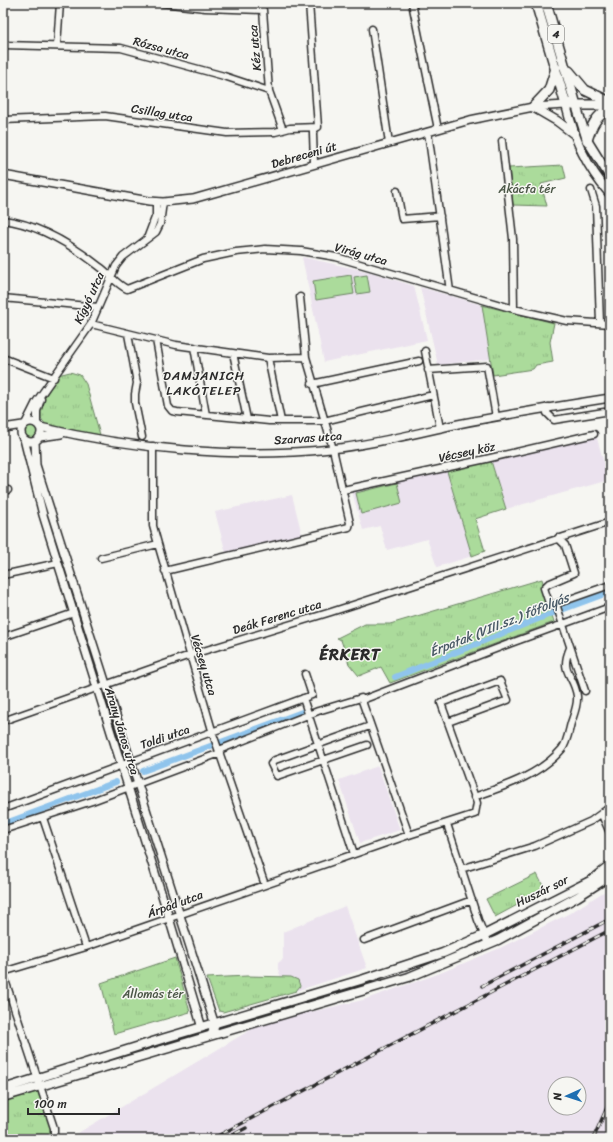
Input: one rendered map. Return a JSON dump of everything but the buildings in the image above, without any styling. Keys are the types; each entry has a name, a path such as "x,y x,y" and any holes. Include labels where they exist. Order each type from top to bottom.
{"main road":[{"name":"4","path":"536,3 576,105"},
{"name":"4","path":"546,3 560,66 566,105"},
{"name":"Debreceni út","path":"560,66 585,90 610,103"},
{"path":"560,66 549,90 533,107 557,121 574,134"},
{"name":"Debreceni út","path":"566,105 610,103"},
{"path":"566,105 574,134 586,162 610,194"},
{"path":"576,105 587,140 610,176"},
{"path":"587,140 593,123 600,114 610,108"},
{"name":"Huszár sor","path":"484,935 592,880 610,866"},
{"name":"Huszár sor","path":"488,944 577,897 610,876"},
{"path":"3,1089 38,1077 215,1025 398,968 443,953 484,935"},
{"path":"3,1097 211,1034 395,982 488,944"}],"street":[{"path":"57,46 60,3"},
{"name":"Kéz utca","path":"162,3 205,8 263,10 269,91"},
{"path":"309,3 316,128 316,163"},
{"path":"412,3 438,128"},
{"path":"372,29 389,143"},
{"name":"Rózsa utca","path":"3,45 121,48 224,76 269,91"},
{"path":"269,91 283,130"},
{"name":"Debreceni út","path":"3,175 160,202 193,199 438,128 533,107 566,105"},
{"name":"Csillag utca","path":"3,120 105,116 227,133 275,132 283,130 316,128"},
{"path":"428,132 450,291"},
{"path":"502,141 513,239 514,309"},
{"path":"591,190 596,206 600,322"},
{"path":"397,191 402,219 440,216"},
{"name":"Kígyó utca","path":"25,424 31,410 91,324 111,277 123,256 147,237 156,232 160,224 160,202"},
{"path":"3,220 39,229 57,238 101,268 111,277"},
{"name":"Virág utca","path":"111,277 127,289 203,259 236,252 265,249 301,251 336,257 514,309 567,320 610,324"},
{"path":"165,571 345,529 350,523 333,449 312,384 306,357 300,297"},
{"path":"3,298 98,307"},
{"path":"91,324 156,340 233,353 268,358 306,357"},
{"path":"128,334 137,383 135,403 142,437"},
{"path":"156,340 168,406 172,411 177,412 246,419 324,421 433,395"},
{"path":"194,347 206,415"},
{"path":"425,351 440,428"},
{"path":"233,353 246,419"},
{"path":"3,358 54,378"},
{"path":"268,358 281,421"},
{"path":"312,384 419,361"},
{"path":"428,370 487,366 496,417"},
{"name":"Kígyó utca","path":"39,425 38,411 43,394"},
{"name":"Szarvas utca","path":"39,425 67,434 206,452 292,453 333,449 548,407 610,398"},
{"path":"548,407 547,413 554,420 610,412"},
{"path":"32,421 39,425 37,439 30,442 3,428 25,424 32,421"},
{"path":"22,437 25,424"},
{"name":"Szarvas utca","path":"37,439 67,434"},
{"name":"Vécsey köz","path":"343,490 486,460 594,434"},
{"name":"Arany János utca","path":"22,437 58,564 202,1028"},
{"name":"Arany János utca","path":"37,439 36,465 139,784 178,915 215,1025"},
{"name":"Vécsey utca","path":"153,446 153,526 214,735 265,884"},
{"name":"Deák Ferenc utca","path":"3,721 190,654 338,610 607,523"},
{"path":"558,538 566,545 574,573 548,584 544,588 550,606 610,585"},
{"path":"101,558 158,544"},
{"path":"3,575 58,564"},
{"path":"556,605 585,691"},
{"path":"3,830 139,784 219,750 308,715 361,699 561,621 610,607"},
{"path":"3,637 74,613"},
{"path":"448,722 508,700 500,682 441,703 474,797 520,780 547,762 563,748 578,698 565,666 565,658 570,648"},
{"name":"Toldi utca","path":"3,809 131,761 214,735 312,695 305,674"},
{"path":"302,698 324,760 354,854"},
{"path":"361,699 409,835"},
{"path":"367,745 279,775 274,775 271,764 275,760 370,726"},
{"name":"Árpád utca","path":"3,973 86,947 265,884 475,814 477,803 474,797"},
{"path":"461,869 534,846 602,815 610,808"},
{"path":"602,815 610,833"},
{"path":"42,818 86,947"},
{"path":"447,824 461,869 488,944"},
{"path":"364,940 472,900"},
{"path":"3,973 54,1128 54,1139"},
{"path":"202,1028 211,1034 215,1025"}],"shaded area":[{"path":"302,257 370,272 414,286 427,340 324,362"},
{"path":"420,287 482,305 490,359 438,365"},
{"path":"596,435 609,480 506,509 491,461"},
{"path":"446,468 472,556 437,567 427,539 387,550 380,526 363,530 351,488"},
{"path":"292,495 303,539 227,557 215,512"},
{"path":"378,766 400,830 360,843 339,780"},
{"path":"610,888 610,1139 68,1139 262,1023 363,1000 438,974 500,948 570,913"},
{"path":"345,906 367,968 296,991 300,986 291,977 281,978 278,969 278,963 283,959 283,932"}],"green space":[{"name":"Akácfa tér","path":"563,165 566,178 541,184 547,206 513,205 509,168"},
{"path":"351,275 354,294 316,300 313,281"},
{"path":"367,275 370,292 357,294 354,277"},
{"path":"482,305 554,323 550,342 553,362 536,365 533,369 493,375"},
{"path":"70,372 80,375 86,384 100,435 46,425 36,412 58,375"},
{"path":"28,424 34,424 38,428 38,434 34,438 28,438 24,434 24,428"},
{"path":"491,461 506,509 475,519 485,551 472,556 446,468"},
{"path":"397,483 402,503 361,514 356,493"},
{"path":"542,579 554,622 390,683 381,667 359,676 349,664 341,640 337,638 365,624 390,624"},
{"path":"537,874 545,890 495,917 486,899"},
{"name":"Állomás tér","path":"175,958 190,1012 114,1034 101,983"},
{"path":"247,976 291,977 298,980 300,986 296,991 223,1012 219,1011 207,978"},
{"path":"40,1090 54,1139 3,1139 3,1101"}],"waterway":[{"name":"Érpatak (VIII.sz.) főfolyás","path":"395,677 548,615 610,592"},
{"name":"Érpatak (VIII.sz.) főfolyás","path":"143,771 302,712"},
{"name":"Érpatak (VIII.sz.) főfolyás","path":"3,824 116,782"}],"railway":[{"path":"482,986 610,919"},
{"path":"212,1139 610,930"},
{"path":"593,1139 610,1101"},
{"path":"225,1139 246,1128"}],"district":[{"name":"DAMJANICH LAKÓTELEP","path":"204,382"},
{"name":"ÉRKERT","path":"350,654"}]}
